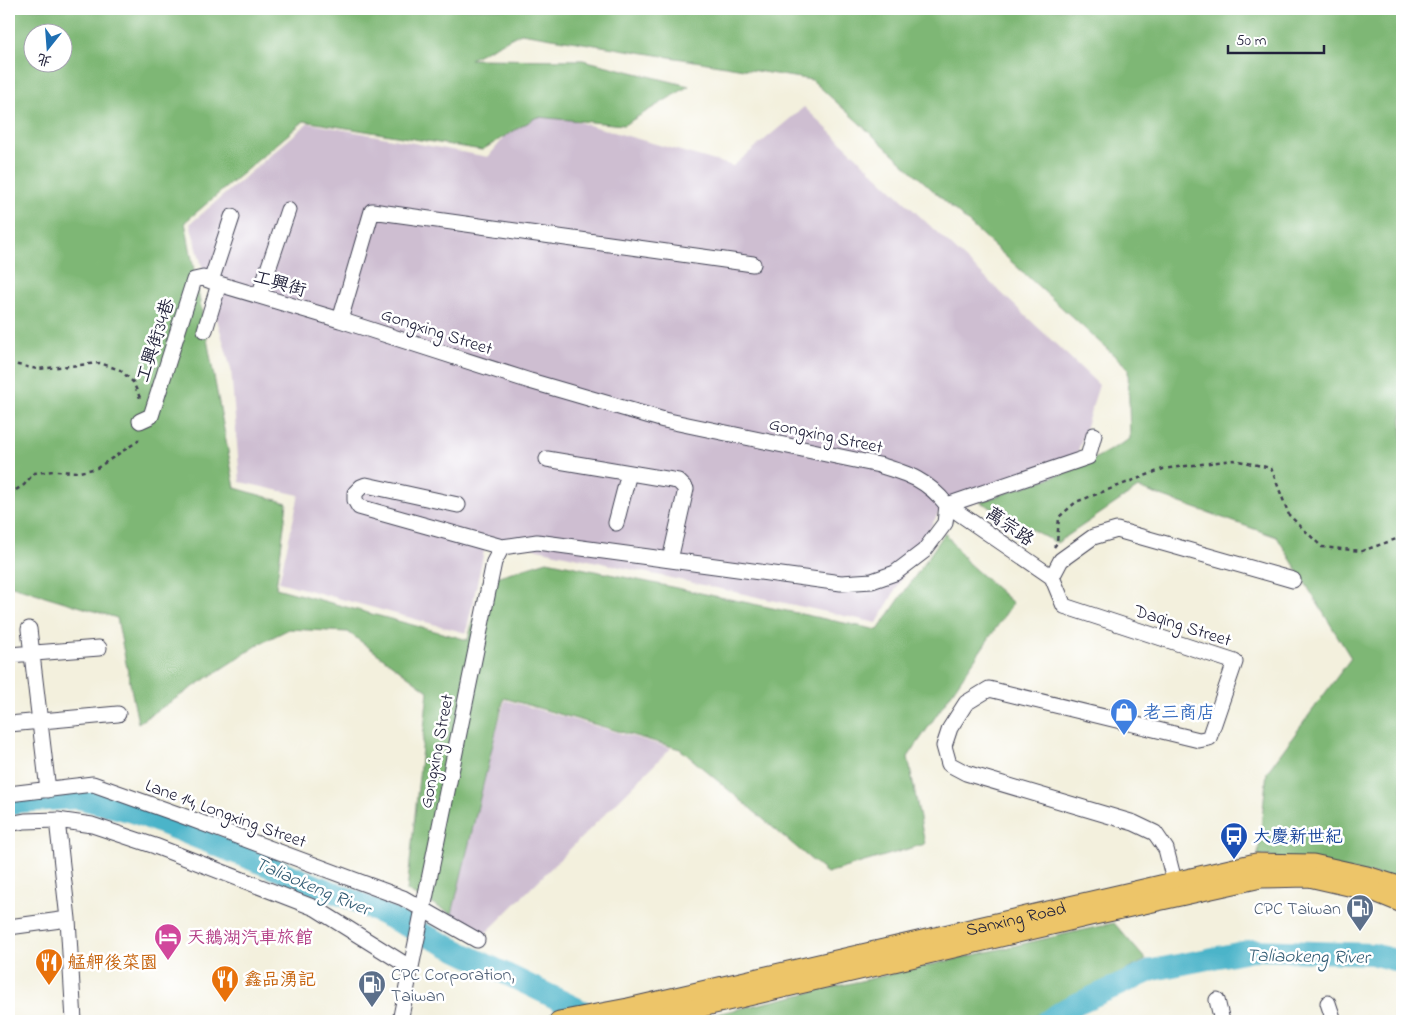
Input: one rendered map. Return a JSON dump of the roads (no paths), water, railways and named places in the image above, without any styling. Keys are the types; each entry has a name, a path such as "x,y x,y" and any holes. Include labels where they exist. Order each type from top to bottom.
{"main road":[{"name":"Sanxing Road","path":"642,1021 1176,888 1256,863 1313,864 1367,876 1402,887"},
{"name":"Sanxing Road","path":"560,1021 628,1008 1176,888 1261,878 1309,877 1375,892 1402,903"}],"street":[{"path":"259,296 288,210"},
{"path":"340,320 372,211 753,264"},
{"path":"205,330 232,217"},
{"name":"工興街34巷","path":"140,421 151,416 194,280 202,278 215,283"},
{"name":"工興街","path":"215,283 340,320"},
{"name":"Gongxing Street","path":"340,320 530,381 664,420 886,467 908,474 935,490 947,505"},
{"path":"458,505 366,485 360,487 356,492 356,500 359,507 502,547 537,542 841,583 872,581 895,573 924,551 945,524 947,505 1088,457 1094,435"},
{"path":"547,459 678,481 686,489 670,560"},
{"path":"616,523 629,473"},
{"name":"萬宗路","path":"947,505 1052,578"},
{"path":"1052,578 1061,560 1093,538 1117,530 1293,580"},
{"name":"Gongxing Street","path":"411,968 494,562 502,547"},
{"name":"Daqing Street","path":"1052,578 1064,606 1235,662 1209,738 1199,740 989,689 966,703 950,728 944,746 949,764 966,773 1134,823 1154,833 1166,850 1176,888"},
{"path":"29,629 48,790"},
{"path":"9,655 99,648"},
{"path":"9,724 118,714"},
{"name":"Lane 14, Longxing Street","path":"9,794 93,784 393,895 477,940"},
{"path":"57,820 68,919 74,1021"},
{"path":"9,824 25,821 57,820 92,825 155,846 315,908 411,968 400,1021"},
{"path":"9,928 68,919"},
{"path":"1218,1000 1222,1021"},
{"path":"1328,1003 1334,1021"}],"waterway":[{"name":"Taliaokeng River","path":"9,805 18,802 78,798 133,812 355,901 603,1021"},
{"name":"Taliaokeng River","path":"1047,1021 1067,1008 1153,970 1253,950 1372,954 1402,962"}],"place":[{"name":"老三商店","path":"1124,736"},
{"name":"大慶新世紀","path":"1234,860"},
{"name":"CPC Taiwan","path":"1360,932"},
{"name":"天鵝湖汽車旅館","path":"168,961"},
{"name":"艋舺後菜園","path":"49,986"},
{"name":"鑫品湧記","path":"225,1003"},
{"name":"CPC Corporation, Taiwan","path":"372,1008"}]}
